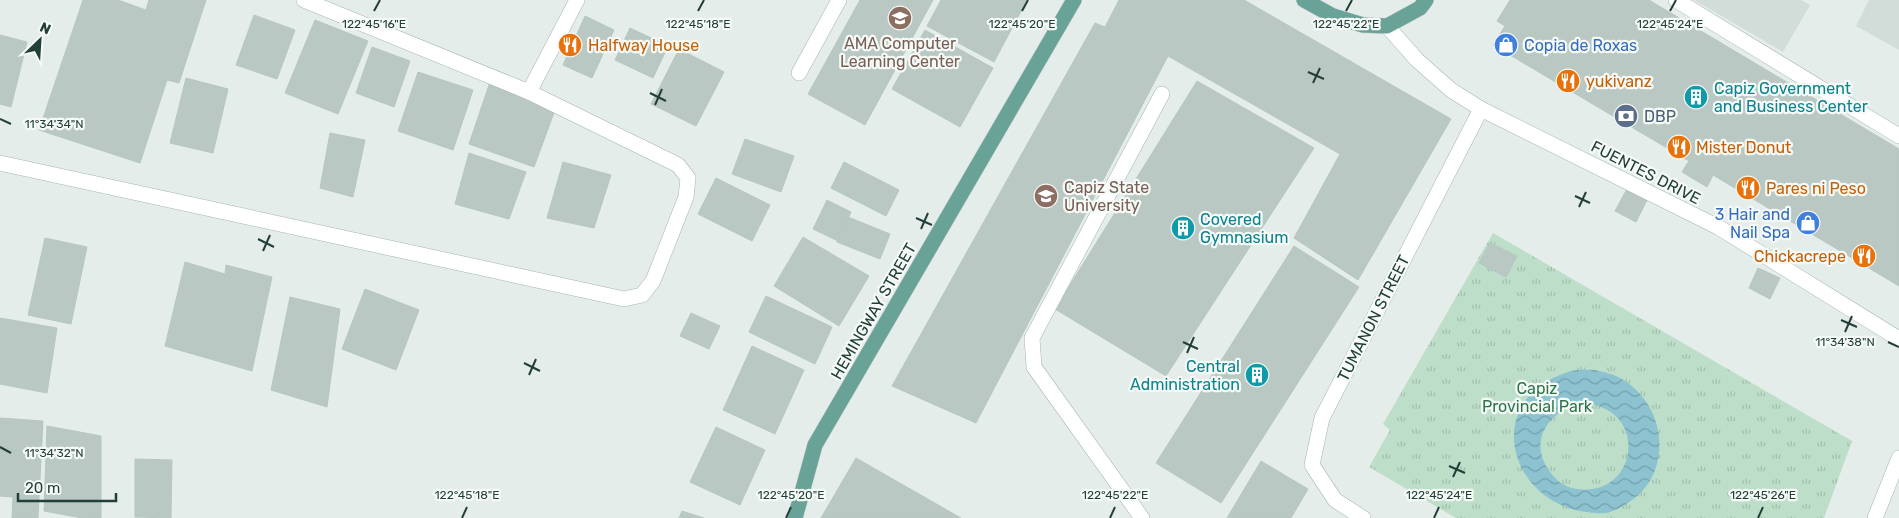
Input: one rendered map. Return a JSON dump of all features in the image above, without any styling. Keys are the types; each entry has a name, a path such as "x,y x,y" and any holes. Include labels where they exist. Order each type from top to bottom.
{"main road":[{"name":"HEMINGWAY STREET","path":"795,518 815,445 1074,0"},
{"path":"1304,0 1333,16 1363,25 1387,26 1423,4"}],"street":[{"path":"0,163 624,299 642,295 653,281 686,197 688,178 678,164 529,92 304,0"},
{"path":"529,92 577,0"},
{"path":"799,72 839,0"},
{"path":"1676,0 1899,136"},
{"name":"FUENTES DRIVE","path":"1387,26 1418,60 1451,90 1481,109 1718,227 1899,339"},
{"path":"1142,518 1034,367 1032,338 1162,94"},
{"name":"TUMANON STREET","path":"1363,518 1335,500 1312,465 1322,418 1481,109"},
{"path":"1875,518 1899,458"}],"shaded area":[{"path":"1694,0 1801,0 1810,5 1783,52"},
{"path":"1869,0 1899,0 1899,50 1856,26"}],"green space":[{"name":"Capiz Provincial Park","path":"1493,233 1852,441 1824,518 1456,518 1369,467 1390,430 1383,424"}],"water":[{"path":"1595,370 1620,378 1643,397 1651,409 1659,436 1657,465 1647,485 1632,500 1620,508 1607,513 1574,510 1547,497 1528,478 1517,455 1514,431 1521,407 1539,387 1568,372","holes":["1582,403 1604,408 1619,419 1627,434 1628,451 1624,467 1613,480 1598,488 1577,489 1562,484 1551,473 1541,453 1541,443 1547,425 1562,411"]}],"building":[{"path":"83,0 118,0 146,10 149,0 206,0 179,83 167,80 140,163 39,130"},
{"path":"860,0 933,0 865,125 808,94"},
{"path":"941,0 1027,0 994,62 927,26"},
{"name":"Capiz State University","path":"1119,0 1244,0 1451,119 1358,280 1294,238 1340,154 1168,56 976,423 892,386 1095,23 1105,27"},
{"name":"Capiz Government and Business Center","path":"1510,0 1649,0 1899,149 1899,286 1713,175 1707,187 1682,172 1689,161 1493,45 1505,26 1497,21"},
{"path":"254,15 295,30 277,79 236,65"},
{"path":"585,16 614,30 592,78 563,65"},
{"path":"315,20 368,41 338,114 285,93"},
{"path":"630,28 668,46 653,78 615,60"},
{"path":"925,30 993,68 960,127 892,89"},
{"path":"0,35 27,42 11,107 0,104"},
{"path":"372,47 410,61 394,107 356,93"},
{"path":"679,49 724,72 696,126 651,104"},
{"path":"418,72 473,90 453,150 398,131"},
{"path":"186,78 228,89 213,153 170,143"},
{"name":"Covered Gymnasium","path":"1197,81 1314,148 1166,376 1055,309"},
{"path":"490,82 555,110 534,167 469,144"},
{"path":"330,133 365,140 353,197 320,188"},
{"path":"745,139 794,156 781,192 732,174"},
{"path":"469,153 526,172 509,219 455,204"},
{"path":"563,162 611,175 594,228 547,218"},
{"path":"844,162 899,190 886,216 831,188"},
{"path":"716,178 770,205 752,241 698,214"},
{"path":"1627,189 1647,200 1636,222 1615,211"},
{"path":"827,200 851,212 838,241 813,229"},
{"path":"848,217 890,234 880,259 837,242"},
{"path":"803,237 869,276 839,326 774,286"},
{"path":"45,238 87,247 71,324 28,315"},
{"path":"1490,243 1517,256 1506,277 1479,263"},
{"name":"Central Administration","path":"1294,246 1359,287 1221,503 1156,463"},
{"path":"185,262 225,274 226,265 272,277 252,371 165,346"},
{"path":"1758,268 1780,278 1770,299 1749,288"},
{"path":"365,289 419,310 396,370 342,349"},
{"path":"766,296 832,327 815,364 749,332"},
{"path":"290,297 340,309 327,407 271,390"},
{"path":"691,313 720,326 709,349 680,336"},
{"path":"0,318 57,328 47,393 0,384"},
{"path":"752,346 804,370 775,434 723,410"},
{"path":"0,418 43,421 38,518 12,518 13,497 0,496"},
{"path":"47,426 101,436 101,518 82,518 44,511"},
{"path":"716,427 765,450 740,505 690,482"},
{"path":"856,458 961,518 821,518"},
{"path":"135,459 172,460 171,518 135,517"},
{"path":"1261,461 1308,489 1291,518 1227,518"},
{"path":"682,511 704,518 679,518"}],"place":[{"name":"AMA Computer Learning Center","path":"900,18"},
{"name":"Halfway House","path":"570,45"},
{"name":"Copia de Roxas","path":"1506,45"},
{"name":"yukivanz","path":"1568,81"},
{"name":"Capiz Government and Business Center","path":"1696,97"},
{"name":"DBP","path":"1626,116"},
{"name":"Mister Donut","path":"1679,147"},
{"name":"Pares ni Peso","path":"1748,188"},
{"name":"Capiz State University","path":"1046,196"},
{"name":"3 Hair and Nail Spa","path":"1808,223"},
{"name":"Covered Gymnasium","path":"1183,228"},
{"name":"Chickacrepe","path":"1864,256"},
{"name":"Central Administration","path":"1257,375"}]}
